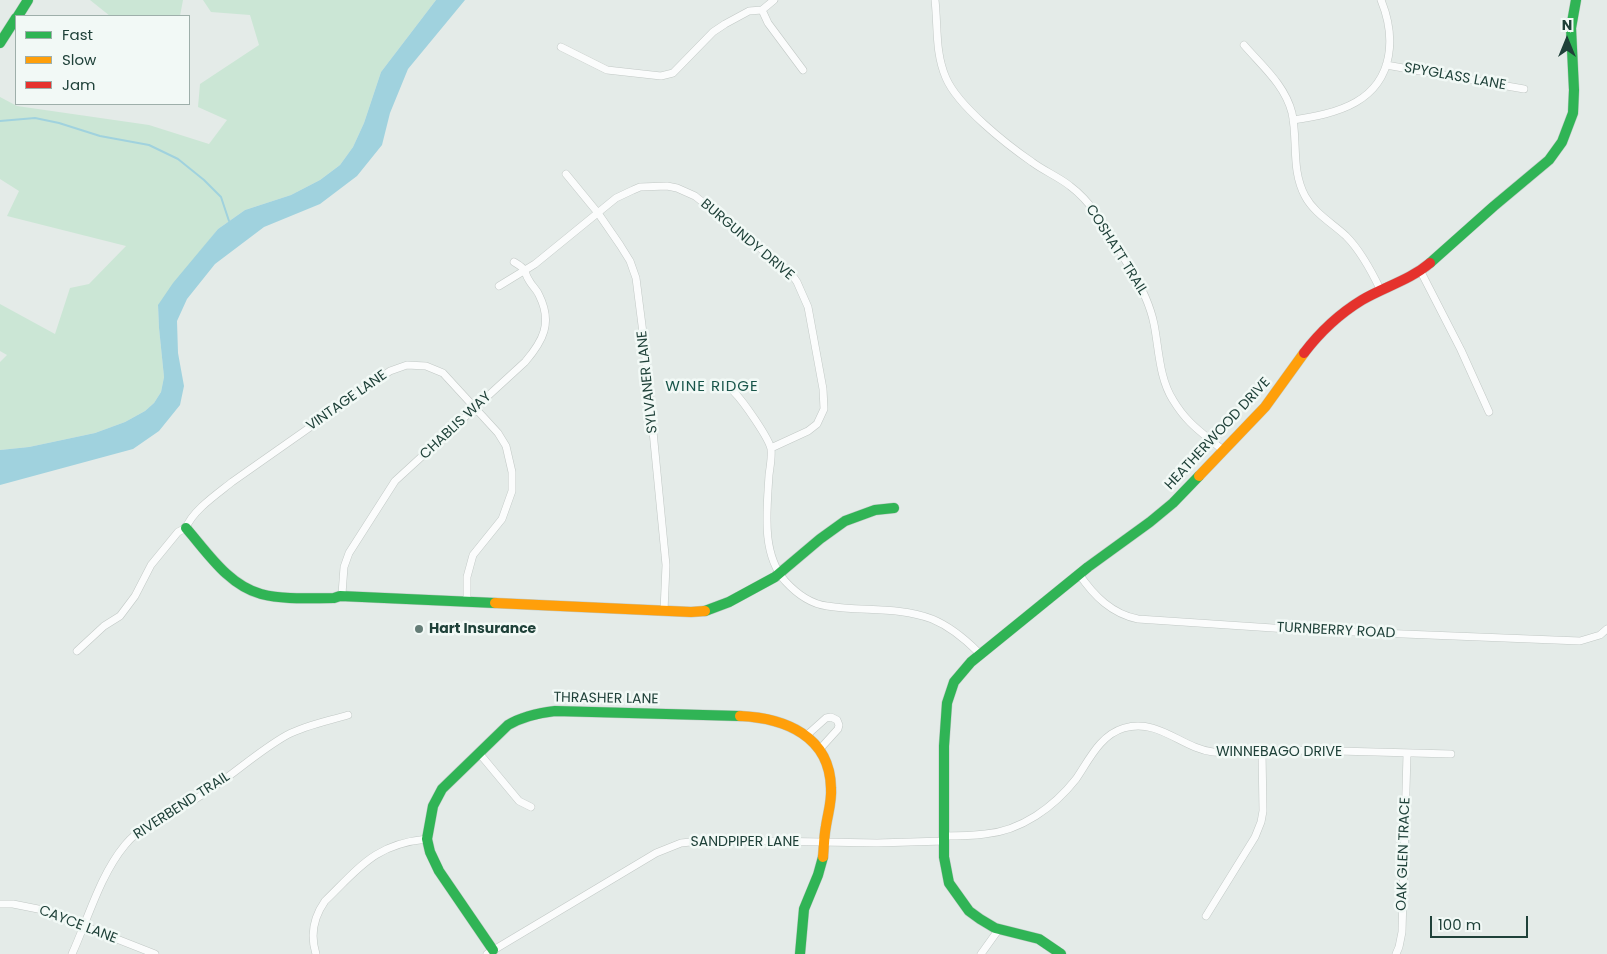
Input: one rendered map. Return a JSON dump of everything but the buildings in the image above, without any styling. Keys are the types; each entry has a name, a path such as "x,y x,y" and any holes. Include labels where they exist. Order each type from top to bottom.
{"street":[{"path":"18,15 28,0"},
{"path":"561,47 607,70 661,76 673,72 713,32 749,11 762,10 774,0"},
{"name":"COSHATT TRAIL","path":"935,0 938,58 950,86 967,108 1004,142 1070,185 1088,204 1132,270 1148,302 1164,380 1172,400 1196,429 1224,451"},
{"path":"1293,120 1342,108 1357,101 1373,88 1386,65 1391,43 1388,18 1381,0"},
{"name":"HEATHERWOOD DRIVE","path":"1060,954 1038,939 995,928 969,912 949,883 943,839 945,736 947,703 954,682 979,653 1079,574 1150,522 1187,489 1265,407 1323,330 1352,306 1420,270 1494,206 1542,168 1562,142 1570,123 1574,101 1571,28 1576,0"},
{"path":"762,10 768,23 803,70"},
{"path":"0,43 15,20"},
{"path":"1244,45 1281,87 1289,104 1293,120 1297,174 1304,194 1314,208 1355,246 1381,291"},
{"name":"SPYGLASS LANE","path":"1386,65 1524,89"},
{"name":"SYLVANER LANE","path":"566,174 598,213 620,244 630,261 636,278 666,565 664,611"},
{"name":"BURGUNDY DRIVE","path":"498,286 535,264 616,198 633,190 640,187 667,186 695,196 790,272 797,282 808,307 823,389 824,409 817,424 808,431 771,448"},
{"name":"CHABLIS WAY","path":"340,596 342,594 344,567 349,553 395,481 476,408 525,362 539,346 545,329 543,305 538,293 529,281 525,269 514,262"},
{"path":"1420,270 1461,350 1489,412"},
{"name":"VINTAGE LANE","path":"77,651 104,626 120,616 135,596 151,565 178,532 186,528 189,521 232,482 390,371 407,365 426,366 443,373 498,433 506,446 512,472 512,491 502,519 473,555 467,576 466,601"},
{"path":"734,392 746,405 771,448 768,542 772,557 780,574 796,592 810,601 826,606 907,612 933,619 954,632 979,653"},
{"path":"186,528 227,574 250,590 274,596 334,598 340,596 691,612 712,610 780,574 802,553 837,525 849,518 866,512 894,508"},
{"name":"TURNBERRY ROAD","path":"1079,574 1106,606 1121,614 1138,619 1303,630 1580,641 1600,635 1607,629"},
{"name":"THRASHER LANE","path":"490,952 439,872 430,852 427,839 430,816 437,796 508,725 518,719 549,711 759,717 784,722 807,735 819,750 826,763 831,784 831,803 820,869 804,908 800,954"},
{"name":"RIVERBEND TRAIL","path":"72,954 109,869 126,843 136,834 227,779 268,747 289,734 348,715"},
{"path":"807,735 826,718 830,717 837,720 839,724 838,729 819,750"},
{"name":"WINNEBAGO DRIVE","path":"943,839 996,832 1008,829 1035,817 1067,790 1104,739 1127,727 1143,726 1156,728 1211,752 1300,750 1451,754"},
{"path":"1206,916 1255,837 1261,822 1263,811 1262,752"},
{"path":"479,753 519,801 531,806"},
{"name":"OAK GLEN TRACE","path":"1396,954 1402,932 1407,754"},
{"path":"316,954 313,942 314,923 325,901 375,855 394,845 427,839"},
{"name":"SANDPIPER LANE","path":"490,952 671,846 693,841 710,840 910,843 943,839"},
{"name":"CAYCE LANE","path":"0,904 36,908 155,954"},
{"path":"981,954 1000,929"}],"green space":[{"path":"90,0 183,0 180,15 109,15"},
{"path":"203,0 436,0 381,72 364,123 353,147 340,165 320,180 291,195 245,210 218,229 158,306 164,377 161,392 154,403 145,411 125,422 95,433 29,447 0,450 0,362 7,355 0,351 0,304 55,334 70,288 89,284 126,246 7,216 19,191 0,179 0,97 17,106 149,125 209,144 227,120 198,107 200,84 259,45 250,15 211,12"}],"water":[{"path":"436,0 465,0 408,69 390,113 382,145 357,176 320,204 264,227 215,264 187,299 177,321 178,353 184,386 180,405 159,431 133,449 0,485 0,450 29,447 95,433 125,422 145,411 154,403 161,392 164,377 158,305 173,283 218,229 245,210 291,195 320,180 340,165 353,147 364,123 381,72"}],"waterway":[{"path":"0,121 35,118 59,123 100,136 149,145 178,159 204,180 221,197 229,221"}],"traffic: fast":[{"path":"19,15 28,0"},
{"path":"1430,263 1549,160 1562,142 1573,113 1574,90 1571,28 1576,0"},
{"path":"0,43 15,20"},
{"path":"1061,954 1039,939 995,928 980,919 969,911 949,883 944,857 944,746 947,703 954,682 971,662 1088,567 1150,522 1173,503 1199,476"},
{"path":"705,611 729,602 775,577 820,539 845,521 875,510 894,508"},
{"path":"186,528 228,575 249,590 261,594 288,598 334,598 340,596 495,603"},
{"path":"493,950 439,871 430,852 427,839 433,806 442,789 508,725 531,715 555,711 740,716"},
{"path":"800,954 804,909 823,857"}],"traffic: slow":[{"path":"1199,476 1265,407 1304,353"},
{"path":"495,603 691,612 705,611"},
{"path":"740,716 773,721 788,726 802,733 814,743 823,755 829,770 831,788 823,857"}],"traffic: jam":[{"path":"1304,353 1330,324 1345,311 1370,295 1414,274 1430,263"}],"place":[{"name":"Hart Insurance","path":"419,629"}],"district":[{"name":"WINE RIDGE","path":"712,387"}]}
